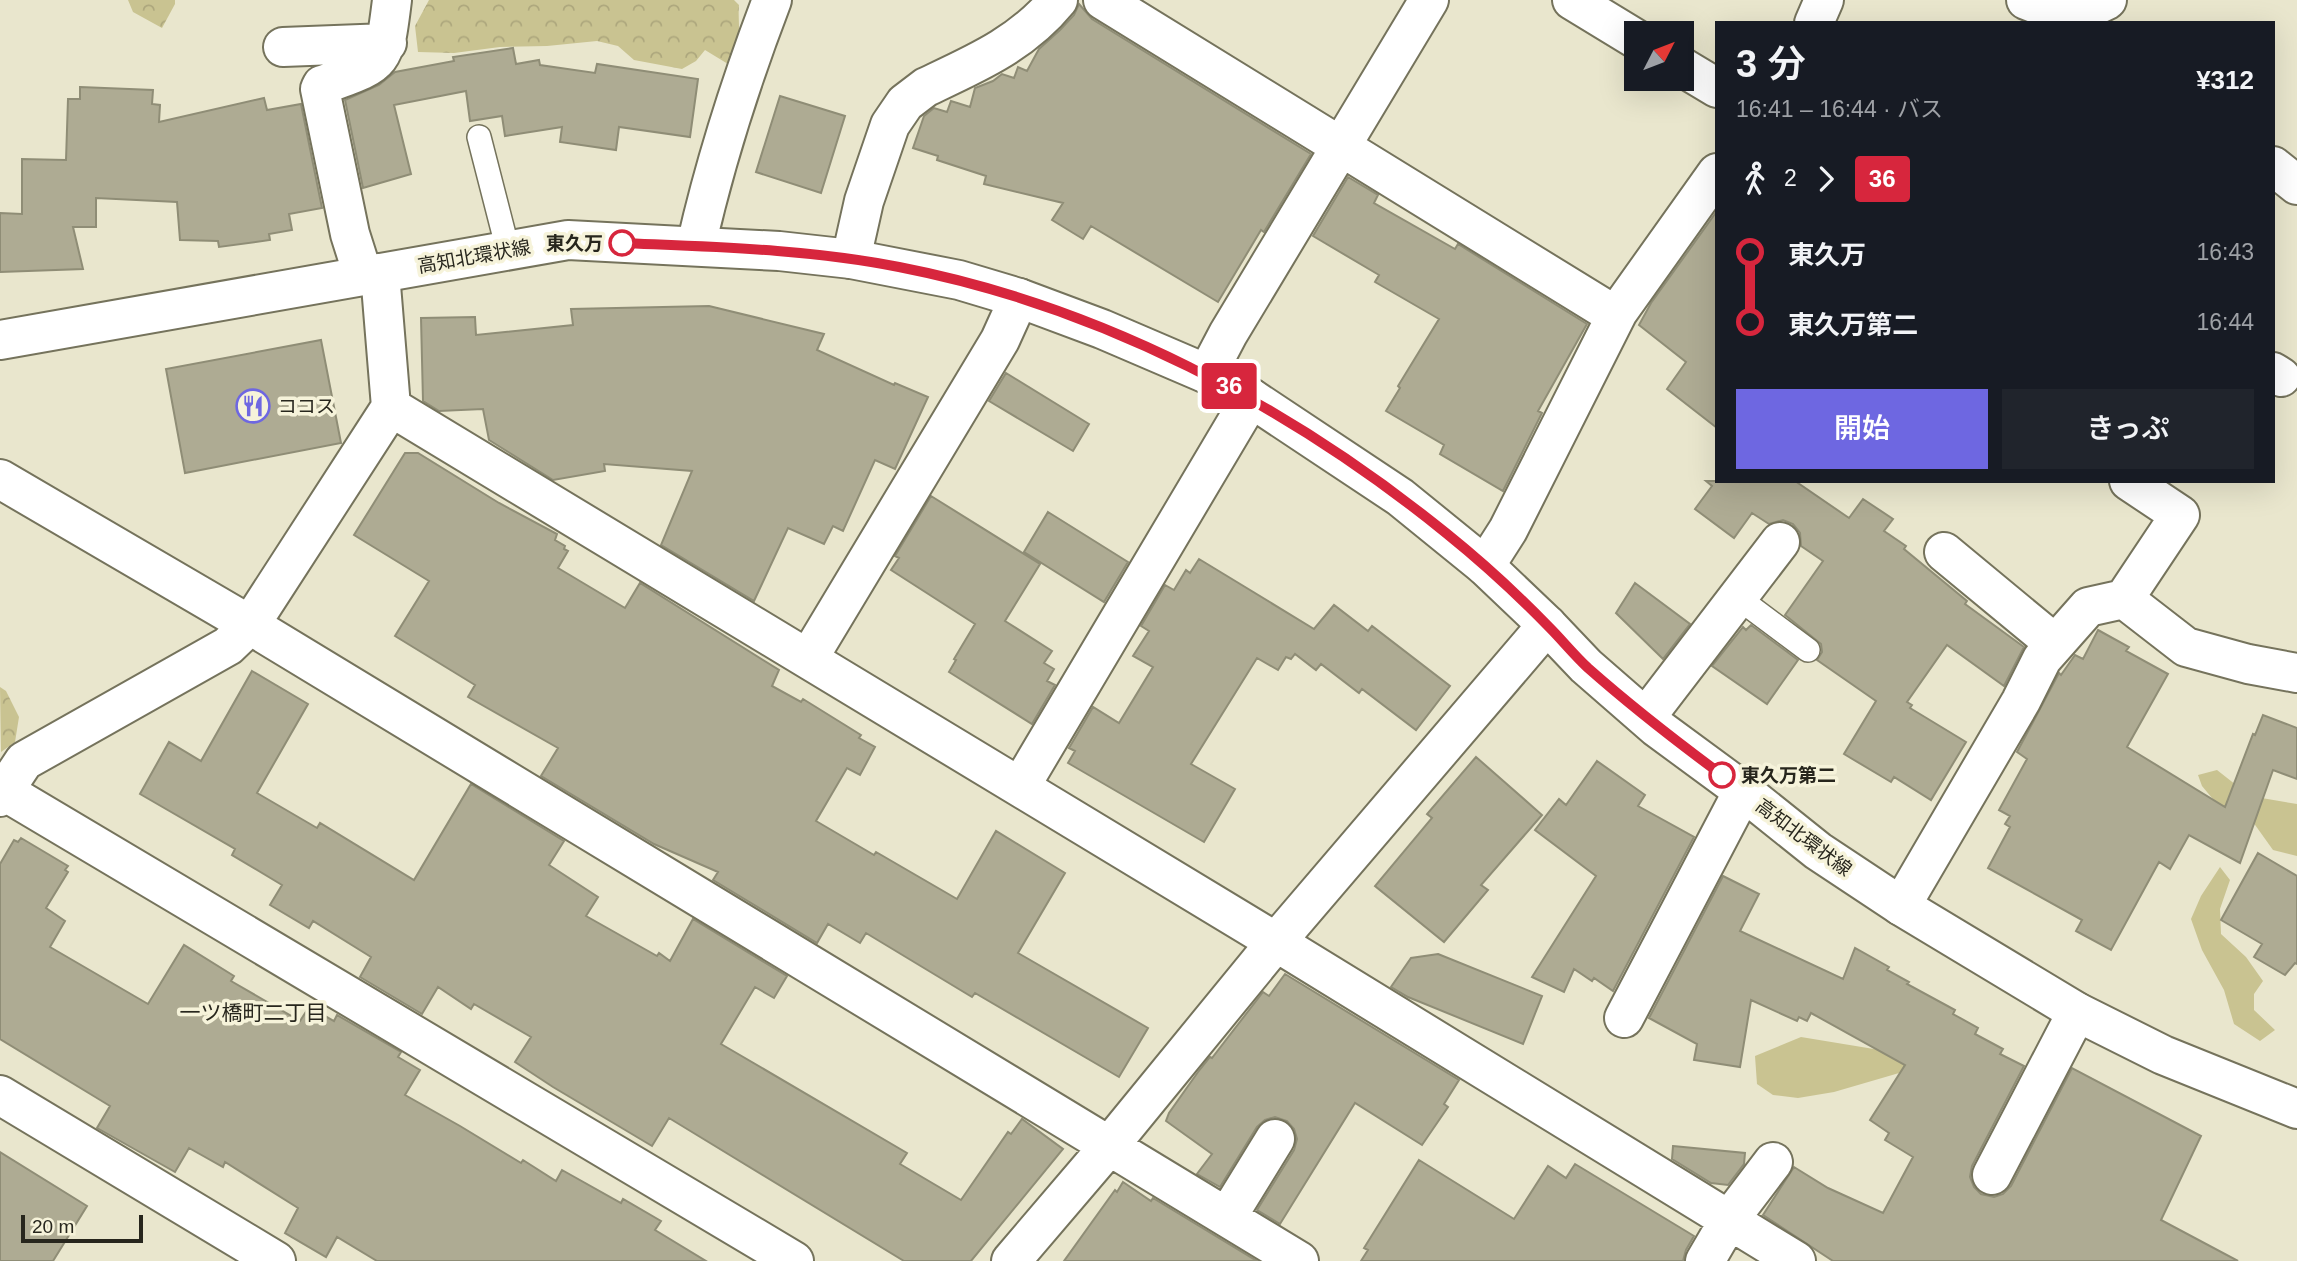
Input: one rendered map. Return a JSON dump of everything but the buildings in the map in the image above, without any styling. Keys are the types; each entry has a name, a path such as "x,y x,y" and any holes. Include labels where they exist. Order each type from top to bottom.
{"street":[{"path":"392,0 387,43 382,56 370,66 322,85 320,89 351,234 371,274 391,407 250,625 228,646 24,761 1,791 794,1261"},
{"path":"696,246 710,183 748,63 772,0"},
{"path":"851,259 864,201 890,125 897,113 914,95 1009,46 1043,18 1058,0"},
{"path":"1103,0 1616,316"},
{"path":"1207,374 1228,334 1429,0"},
{"path":"1572,0 1624,32"},
{"path":"1815,21 1824,0"},
{"path":"2026,0 2054,11 2098,11"},
{"path":"284,47 387,43"},
{"path":"1694,74 1715,87"},
{"path":"2275,168 2297,185"},
{"path":"1485,566 1508,530 1616,316 1715,176"},
{"name":"高知北環状線","path":"0,340 568,240 696,246 851,259 959,280 1019,298 1102,329 1207,374 1251,398 1400,496 1485,566 1548,625 1586,666 1646,717 1818,851 1901,906 2077,1012 2163,1055 2297,1109"},
{"path":"808,659 1000,340 1019,298"},
{"path":"1020,787 1251,398"},
{"path":"391,407 1276,942 1796,1261"},
{"path":"0,479 250,625 1299,1261"},
{"path":"1901,906 2021,701 2042,659 2088,607 2124,599 2180,516 2132,483"},
{"path":"1646,717 1780,542"},
{"path":"1944,552 2054,643"},
{"path":"2124,599 2186,647 2248,664 2297,673"},
{"path":"1011,1261 1276,942 1548,625"},
{"path":"1624,1018 1744,791"},
{"path":"1992,1175 2077,1012"},
{"path":"0,1095 276,1261"},
{"path":"1227,1217 1275,1139"},
{"path":"1705,1261 1729,1220 1773,1162"}],"lane":[{"path":"479,137 508,250"},
{"path":"1737,597 1808,650"}],"green space":[{"path":"128,0 175,0 175,4 162,28 133,12"},
{"path":"429,0 734,0 739,5 737,51 728,64 705,50 696,61 682,69 634,60 618,46 597,41 500,47 454,53 418,52 415,26"},
{"path":"0,687 6,691 19,717 15,742 1,752"},
{"path":"2217,770 2250,796 2297,804 2297,856 2273,850 2253,822 2228,813 2212,798 2202,786 2198,775"},
{"path":"2220,867 2230,880 2220,909 2221,934 2246,957 2263,981 2254,994 2254,1010 2275,1030 2260,1041 2234,1024 2224,990 2202,950 2191,919 2201,896"},
{"path":"1801,1037 1892,1052 1929,1040 1906,1071 1834,1092 1798,1098 1773,1095 1757,1084 1755,1056"}],"bus line":[{"name":"36","path":"622,243 779,251 898,266 1019,298 1102,329 1207,374 1251,398 1400,496 1485,566 1548,625 1586,666 1656,727 1722,775"}],"place":[{"name":"東久万","path":"622,243"},
{"name":"ココス","path":"253,406"},
{"name":"東久万第二","path":"1722,775"}],"district":[{"name":"一ツ橋町二丁目","path":"253,1013"}]}
